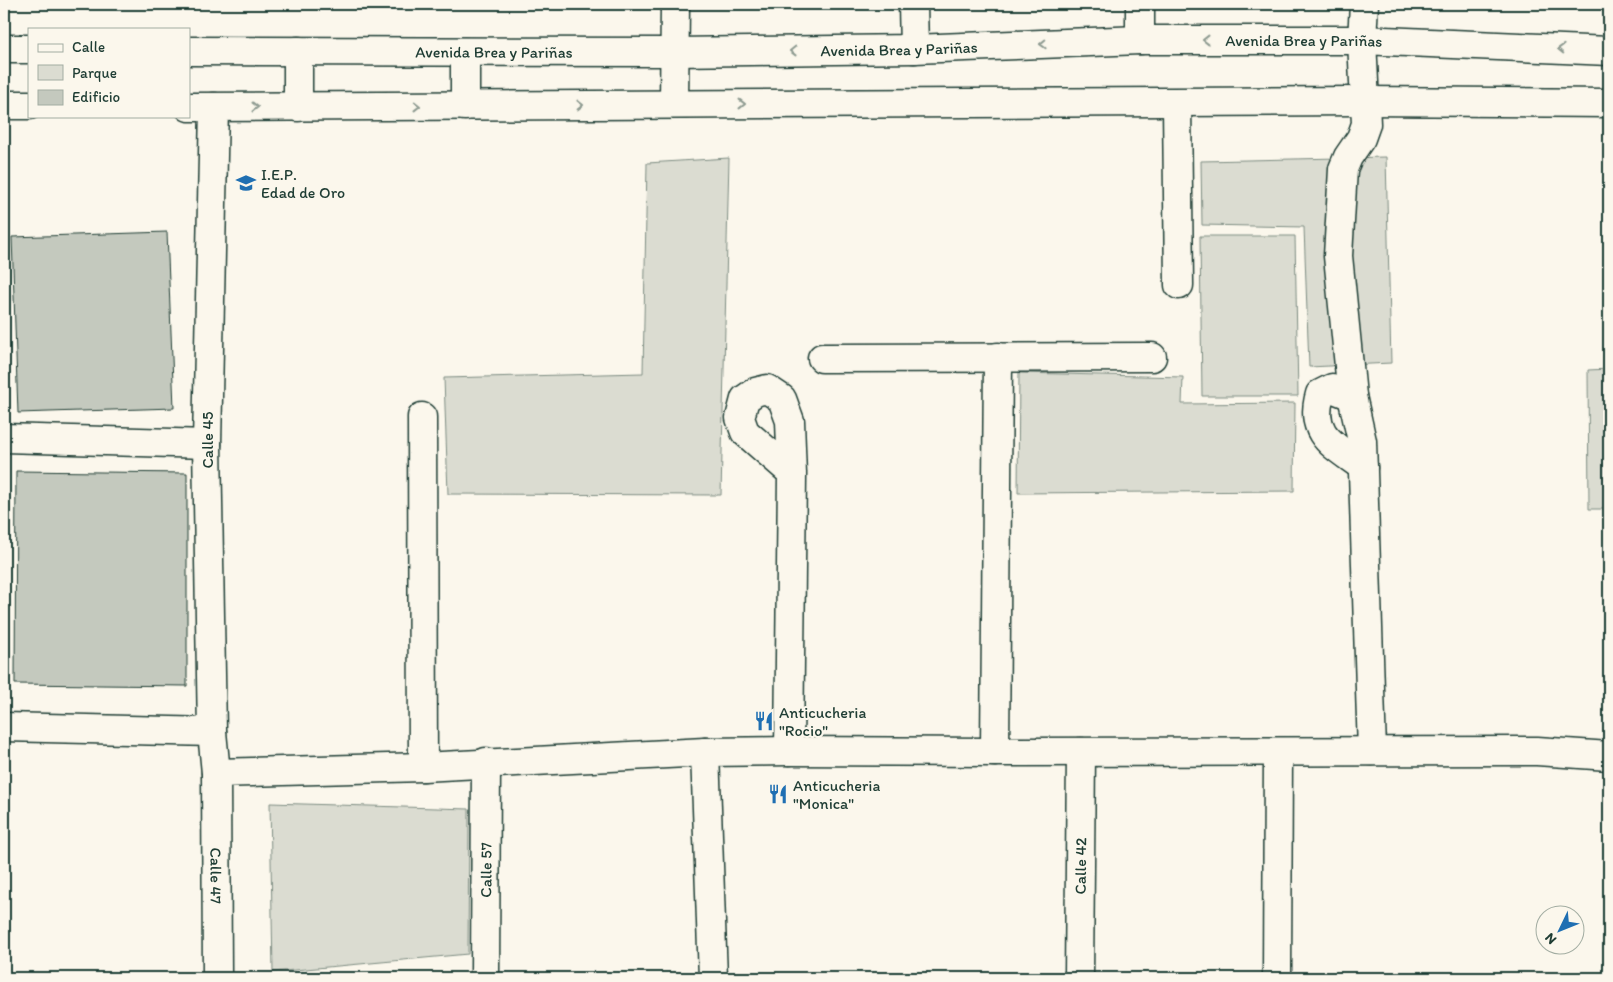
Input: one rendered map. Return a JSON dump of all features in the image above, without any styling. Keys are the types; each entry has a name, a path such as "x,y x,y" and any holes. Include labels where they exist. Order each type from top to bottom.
{"street":[{"path":"674,104 675,4"},
{"path":"913,4 914,49"},
{"path":"1140,4 1140,40"},
{"path":"1364,4 1362,40 1366,124 1361,138 1348,156 1343,168 1340,193 1338,256 1352,396 1362,441 1372,751"},
{"name":"Avenida Brea y Pariñas","path":"190,50 675,52 914,49 1140,40 1362,40 1609,51"},
{"path":"4,50 28,49"},
{"path":"298,51 298,107"},
{"path":"465,52 466,106"},
{"path":"201,107 1364,102 1609,103"},
{"path":"4,104 28,105"},
{"path":"1177,104 1178,285"},
{"name":"Calle 45","path":"201,107 212,732 216,773"},
{"path":"994,752 998,357"},
{"path":"822,358 1152,357"},
{"path":"1352,396 1332,388 1320,394 1315,411 1319,428 1332,444 1363,466"},
{"path":"422,417 423,767"},
{"path":"4,438 206,444"},
{"path":"789,750 792,473"},
{"path":"4,728 212,732"},
{"path":"216,773 423,767 486,762 789,750 994,752 1537,751 1609,756"},
{"path":"705,752 713,978"},
{"name":"Calle 42","path":"1079,978 1081,752"},
{"path":"1277,978 1278,752"},
{"name":"Calle 57","path":"484,978 486,762"},
{"name":"Calle 47","path":"216,773 217,978"}],"green space":[{"path":"1386,157 1391,363 1309,367 1304,227 1202,225 1201,161"},
{"path":"729,158 721,495 448,494 444,378 643,373 647,163"},
{"path":"1200,236 1295,236 1298,396 1202,396"},
{"path":"1609,369 1609,509 1589,509 1588,370"},
{"path":"1019,373 1183,377 1182,404 1295,403 1294,491 1018,493"},
{"path":"270,803 469,809 468,954 273,972"}],"building":[{"path":"167,232 174,408 18,413 12,237"},
{"path":"16,471 187,473 187,686 15,684"}],"place":[{"name":"I.E.P. Edad de Oro","path":"246,183"},
{"name":"Anticucheria \"Rocio\"","path":"764,721"},
{"name":"Anticucheria \"Monica\"","path":"778,794"}]}
